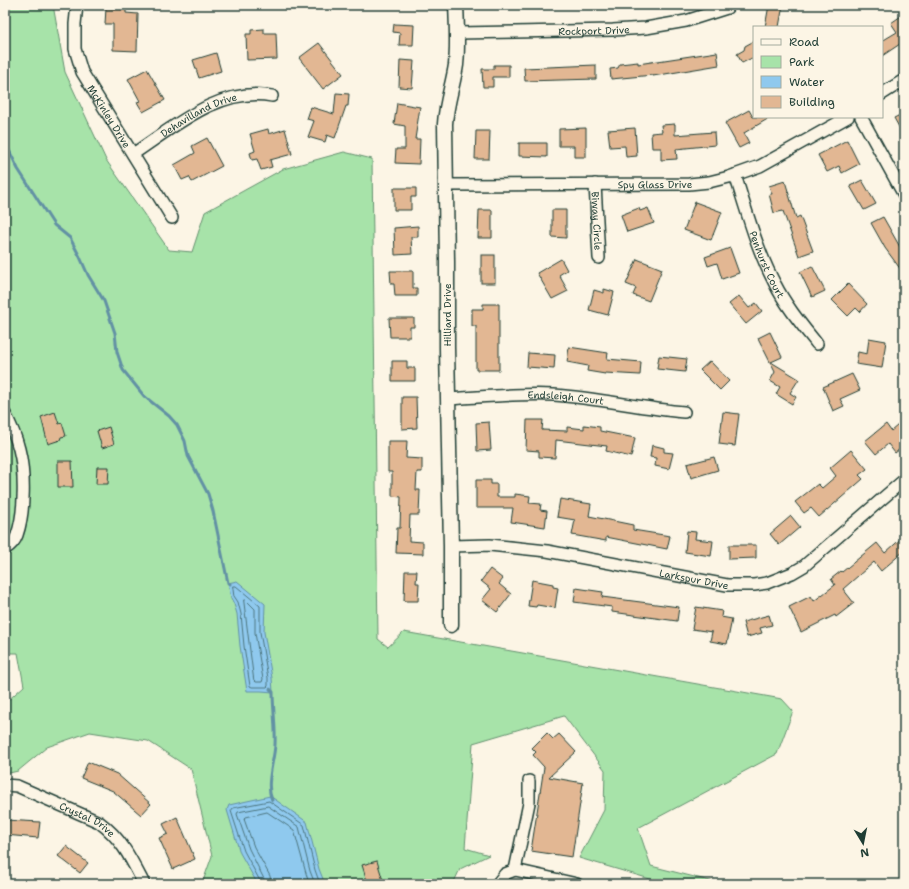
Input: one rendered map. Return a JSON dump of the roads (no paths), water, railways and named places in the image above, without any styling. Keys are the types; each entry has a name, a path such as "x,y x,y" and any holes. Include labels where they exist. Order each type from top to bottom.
{"street":[{"name":"McKinley Drive","path":"77,5 75,49 82,72 172,218"},
{"name":"Hilliard Drive","path":"451,625 445,124 456,64 458,33 456,5"},
{"name":"Rockport Drive","path":"458,33 646,28 686,21 727,8"},
{"path":"883,93 904,80"},
{"name":"Dehavilland Drive","path":"133,154 199,110 244,94 258,93 272,96"},
{"name":"Spy Glass Drive","path":"446,185 689,184 709,182 760,166 846,118"},
{"path":"862,118 904,195"},
{"name":"Penhurst Court","path":"735,175 761,253 770,275 784,299 817,344"},
{"name":"Biway Circle","path":"595,184 599,258"},
{"name":"Endsleigh Court","path":"448,399 516,395 555,396 586,398 684,412"},
{"path":"5,414 12,428 21,460 23,499 17,536 12,544 5,549"},
{"name":"Larkspur Drive","path":"451,546 490,545 547,552 727,585 754,585 780,579 804,566 904,480"},
{"path":"515,870 529,803 529,781"},
{"name":"Crystal Drive","path":"5,785 17,786 98,822 109,830 124,847 144,884"},
{"path":"497,884 505,874 515,870 575,884"}],"water":[{"path":"237,581 265,604 264,632 273,692 247,691 237,614 231,598 228,583"},
{"path":"270,796 307,822 319,869 325,884 257,883 240,853 227,810 229,805"}],"waterway":[{"path":"5,142 18,169 54,225 70,238 88,275 104,301 115,333 117,352 123,370 144,396 169,416 177,425 185,441 188,456 208,494 228,583 230,584"},
{"path":"270,689 273,692 275,732 275,745 269,787 272,800"}]}
